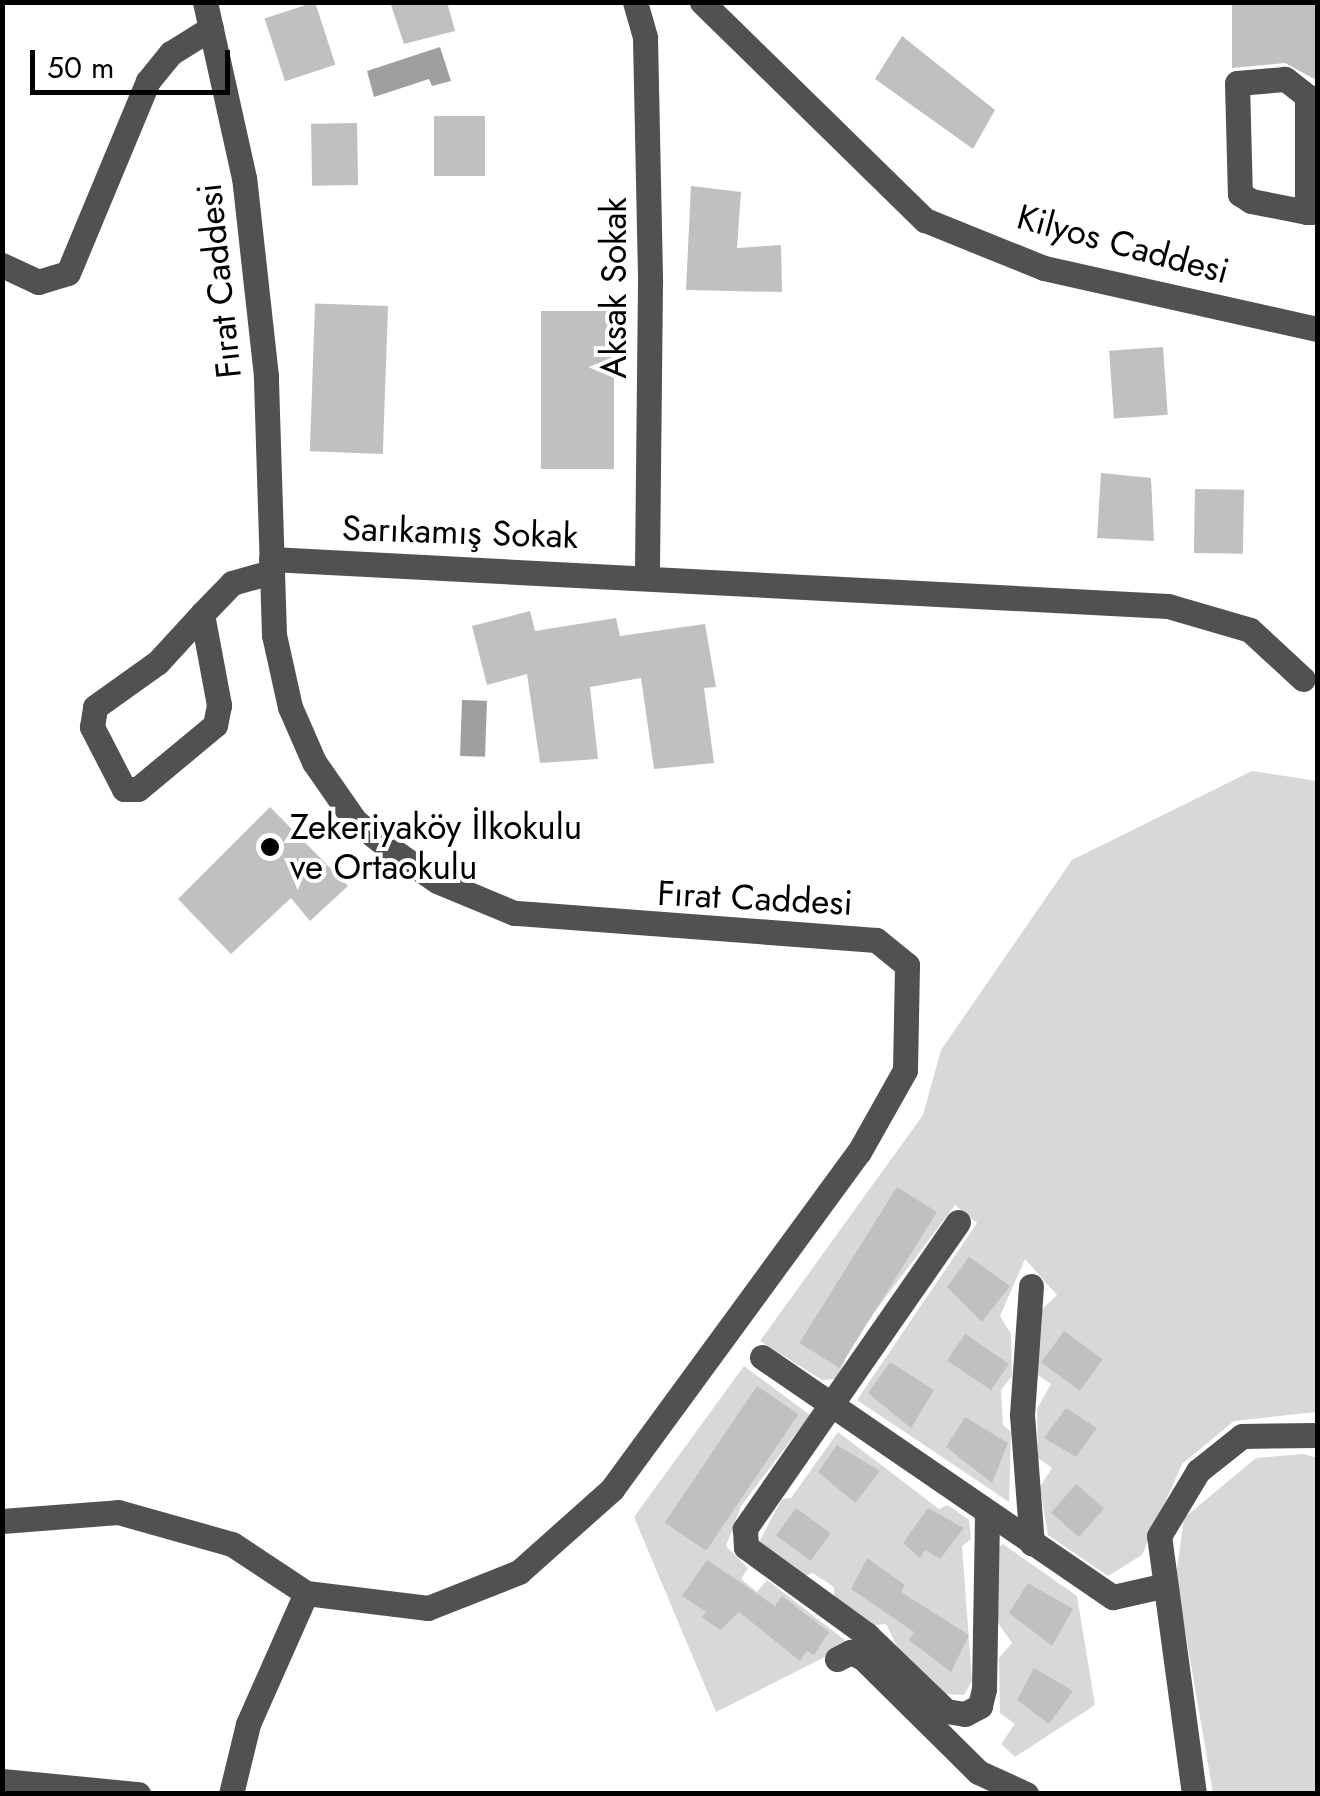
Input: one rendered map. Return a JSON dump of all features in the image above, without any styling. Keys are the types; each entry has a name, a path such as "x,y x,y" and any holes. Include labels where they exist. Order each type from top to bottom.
{"street":[{"name":"Aksak Sokak","path":"635,2 644,38 650,282 647,574"},
{"name":"Kilyos Caddesi","path":"702,2 926,220 1044,268 1318,328"},
{"path":"2,265 38,282 68,274 148,81 208,15"},
{"name":"Fırat Caddesi","path":"2,1521 118,1512 232,1544 306,1593 428,1608 519,1572 612,1489 859,1152 905,1070 911,1009 907,965 876,940 514,913 437,881 392,850 354,820 314,762 290,707 271,566 266,376 244,178 208,15"},
{"path":"1285,79 1307,96 1312,212 1240,194 1237,83 1285,79"},
{"name":"Sarıkamış Sokak","path":"271,566 647,574 1168,606 1250,630 1303,679"},
{"path":"202,614 220,705 215,725 138,788 124,788 92,727 95,707 158,662 202,614 232,582 271,566"},
{"path":"958,1222 744,1529 746,1547 867,1634 946,1711 980,1706 984,1689 987,1514"},
{"path":"1031,1286 1022,1415 1032,1544"},
{"path":"762,1357 1112,1596 1162,1586"},
{"path":"1194,1794 1158,1536 1198,1471 1242,1436 1318,1436"},
{"path":"231,1794 248,1724 306,1593"},
{"path":"836,1659 851,1652 863,1658 978,1772 1026,1794"},
{"path":"2,1781 138,1794"}],"shaded area":[{"path":"440,47 451,81 432,86 429,79 374,97 367,71"},
{"path":"462,700 487,701 485,757 460,756"},
{"path":"1252,771 1317,781 1317,1412 1234,1421 1182,1464 1142,1555 1108,1576 1048,1535 1040,1487 1052,1468 1038,1458 1037,1409 1051,1384 1032,1371 1035,1316 1057,1295 1025,1259 1000,1316 1011,1334 1012,1376 1001,1390 1003,1425 1011,1432 1009,1502 857,1400 977,1223 955,1205 856,1337 836,1379 822,1380 760,1341 923,1115 941,1050 1072,860"},
{"path":"744,1366 810,1415 741,1506 726,1546 748,1568 741,1579 757,1592 767,1580 850,1644 716,1712 634,1517"},
{"path":"838,1432 939,1509 948,1505 969,1520 971,1539 962,1546 972,1681 964,1695 946,1694 899,1650 886,1624 873,1625 834,1597 834,1587 813,1573 804,1576 759,1542 782,1499 791,1498"},
{"path":"1304,1454 1317,1458 1317,1793 1213,1793 1176,1577 1184,1518 1256,1458"},
{"path":"1003,1544 1077,1596 1095,1705 1015,1757 1001,1744 1015,1724 1000,1713 999,1658 1012,1643 998,1623 996,1550"}],"building":[{"path":"315,2 335,65 285,81 265,18"},
{"path":"390,2 447,2 455,31 404,44"},
{"path":"1232,2 1318,2 1318,81 1285,63 1232,68"},
{"path":"902,36 995,110 973,149 875,79"},
{"path":"434,116 485,116 485,176 434,176"},
{"path":"357,123 358,185 312,186 311,124"},
{"path":"691,186 741,192 737,248 781,245 782,292 686,290"},
{"path":"315,303 388,306 383,454 310,451"},
{"path":"541,311 614,311 614,469 541,469"},
{"path":"1163,347 1168,415 1114,419 1109,351"},
{"path":"1101,473 1151,478 1154,541 1097,538"},
{"path":"1195,489 1244,490 1243,554 1194,553"},
{"path":"530,611 535,631 616,618 620,636 705,624 716,687 704,688 714,763 654,769 641,678 590,687 598,759 540,763 527,674 487,685 472,626"},
{"name":"Zekeriyaköy İlkokulu ve Ortaokulu","path":"270,807 348,886 310,921 291,898 231,954 178,899"},
{"path":"897,1187 937,1212 839,1368 799,1343"},
{"path":"969,1257 1010,1286 982,1322 947,1287"},
{"path":"1064,1331 1103,1359 1080,1391 1041,1363"},
{"path":"965,1334 1009,1364 991,1390 947,1361"},
{"path":"890,1362 934,1390 911,1428 868,1393"},
{"path":"757,1386 798,1414 706,1551 665,1523"},
{"path":"1066,1408 1097,1428 1076,1457 1044,1438"},
{"path":"965,1417 1008,1443 992,1483 946,1447"},
{"path":"837,1445 880,1471 855,1503 818,1472"},
{"path":"1076,1484 1104,1508 1079,1537 1051,1513"},
{"path":"796,1508 831,1533 811,1561 776,1536"},
{"path":"928,1508 964,1528 940,1559 925,1550 920,1558 903,1543"},
{"path":"867,1558 905,1585 901,1592 969,1635 951,1672 909,1640 914,1632 851,1589"},
{"path":"707,1560 775,1606 782,1596 829,1632 814,1655 807,1651 800,1661 739,1612 720,1630 702,1617 706,1612 682,1596"},
{"path":"1028,1583 1073,1609 1052,1646 1009,1613"},
{"path":"1034,1668 1073,1691 1049,1724 1017,1700"}],"place":[{"name":"Zekeriyaköy İlkokulu ve Ortaokulu","path":"270,847"}]}
